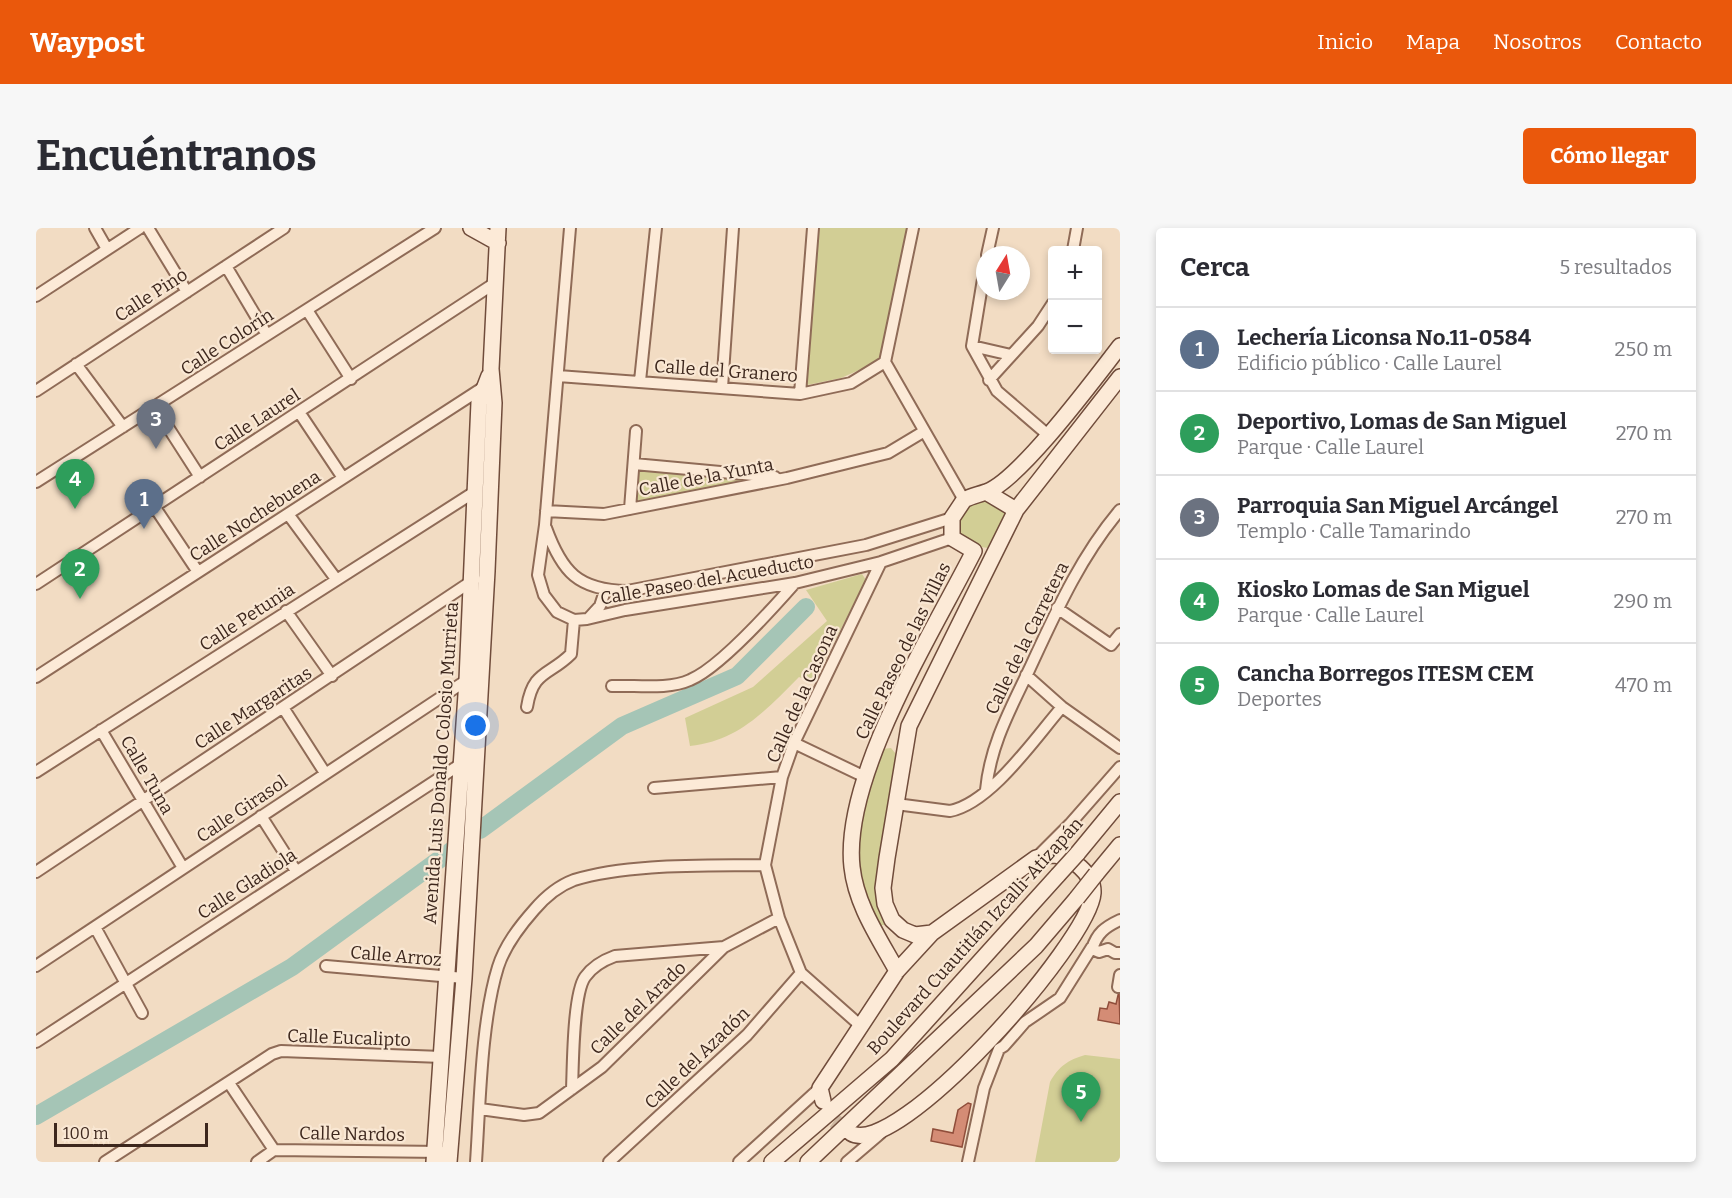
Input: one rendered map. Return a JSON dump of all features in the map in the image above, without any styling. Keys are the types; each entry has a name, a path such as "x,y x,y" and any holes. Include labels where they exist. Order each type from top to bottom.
{"street":[{"path":"95,228 108,249"},
{"path":"36,296 140,228"},
{"path":"148,228 187,292"},
{"name":"Calle Pino","path":"38,385 76,364 284,228"},
{"name":"Calle Colorín","path":"36,482 435,228"},
{"path":"471,228 498,235"},
{"name":"Calle Paseo del Acueducto","path":"570,228 545,525 538,575 540,585 557,612 574,620 587,619 625,610 795,583 881,562 952,538"},
{"path":"640,381 656,228"},
{"path":"722,388 733,228"},
{"path":"800,393 813,228"},
{"path":"913,228 885,362 964,500"},
{"path":"989,246 993,228"},
{"path":"1074,246 1077,228"},
{"name":"Avenida Luis Donaldo Colosio Murrieta","path":"442,1157 442,1057 448,976 464,819 476,754 487,571 494,403 489,379 498,235"},
{"path":"226,266 267,335"},
{"name":"Calle Laurel","path":"36,584 495,283"},
{"path":"980,300 972,346 988,380 997,391 1048,435"},
{"path":"308,310 351,379"},
{"path":"988,380 1038,326 1048,311"},
{"path":"972,346 1011,355"},
{"path":"952,518 964,500 986,492 1023,462 1048,435 1120,346"},
{"name":"Calle del Granero","path":"558,376 800,393 851,383 885,362"},
{"path":"76,364 123,427"},
{"name":"Avenida Luis Donaldo Colosio Murrieta","path":"442,1157 464,978 462,764 476,491 478,402 489,379"},
{"name":"Calle Nochebuena","path":"36,677 343,478 489,379"},
{"path":"932,933 915,935 903,930 892,920 885,904 884,888 909,726 1016,510 1119,382"},
{"path":"155,407 200,477"},
{"path":"299,412 343,478"},
{"name":"Calle de la Yunta","path":"630,509 636,431"},
{"name":"Calle de la Yunta","path":"546,511 604,514 788,478 888,453 923,432"},
{"name":"Calle de la Yunta","path":"634,464 788,478"},
{"name":"Calle Petunia","path":"36,772 476,491"},
{"path":"986,492 1016,510"},
{"path":"154,506 198,572"},
{"name":"Calle de la Carretera","path":"986,790 993,749 1058,608 1097,537 1120,510"},
{"path":"288,514 336,579"},
{"name":"Calle Paseo del Acueducto","path":"545,525 557,558 567,571 580,581 605,591 627,591 866,545 952,518"},
{"name":"Calle Paseo de las Villas","path":"952,518 952,538 993,560"},
{"name":"Calle Paseo de las Villas","path":"897,971 860,900 852,867 853,824 865,777 888,719 974,551"},
{"name":"Calle de la Casona","path":"862,1027 801,973 779,918 765,865 782,777 794,743 881,562"},
{"name":"Calle Margaritas","path":"36,872 141,800 284,709 487,571"},
{"path":"612,686 678,684 700,674 765,616 795,583"},
{"path":"587,619 600,606 605,591"},
{"path":"1058,608 1111,645 1120,634"},
{"path":"285,611 332,676"},
{"path":"527,706 534,682 571,654 574,620"},
{"path":"1026,675 1062,707 1120,748"},
{"name":"Calle Girasol","path":"36,965 467,680"},
{"path":"896,804 950,811 958,809 986,790 1010,767 1062,707"},
{"path":"284,709 325,773"},
{"name":"Calle Tuna","path":"101,730 183,868"},
{"path":"794,743 865,777"},
{"path":"878,746 891,743 903,758"},
{"name":"Calle Gladiola","path":"36,1042 476,754"},
{"name":"Boulevard Cuautitlán Izcalli-Atizapán","path":"739,1162 821,1094 897,971 932,933 1036,858 1070,824 1120,767"},
{"path":"654,788 782,777"},
{"name":"Boulevard Cuautitlán Izcalli-Atizapán","path":"772,1162 892,1059 1077,854 1120,802"},
{"path":"261,816 297,871"},
{"path":"808,1162 1036,946 1120,845"},
{"path":"851,1133 860,1136 877,1131 914,1110 942,1088 1028,999 1057,960 1090,903 1092,883 1085,871 1068,859 1054,855 1036,858"},
{"path":"476,1162 490,1007 498,966 514,933 547,895 571,881 595,875 667,868 765,865"},
{"name":"Calle del Arado","path":"480,1109 532,1116 602,1067 724,947 779,918"},
{"path":"875,931 886,928 892,920"},
{"path":"968,1162 984,1088 999,1049 1025,1022 1060,998 1092,947 1095,938 1105,927 1120,920"},
{"path":"95,927 124,984 142,1013"},
{"name":"Calle del Arado","path":"572,1089 579,991 585,975 602,961 615,956 724,947"},
{"path":"1092,947 1098,952 1108,949 1120,953"},
{"name":"Calle Arroz","path":"326,966 464,978"},
{"name":"Calle del Azadón","path":"609,1162 747,1035 801,973"},
{"path":"1120,975 1118,987 1120,987"},
{"path":"939,1008 952,1011 956,1015 951,1028"},
{"name":"Calle Eucalipto","path":"105,1162 272,1054 281,1051 442,1057"},
{"path":"229,1083 274,1150"},
{"path":"847,1162 893,1121"},
{"name":"Calle Nardos","path":"257,1162 274,1150 442,1157"}],"shaded area":[{"path":"819,228 908,228 882,360 841,378 807,385"},
{"path":"637,466 772,479 633,506"},
{"path":"983,496 1012,516 996,549 973,546 957,533 964,508"},
{"path":"862,574 866,580 813,683 799,677 763,712 737,731 723,738 690,746 685,718 753,687 827,621 806,590"},
{"path":"891,748 900,759 880,883 889,920 884,925 877,926 855,867 857,818 882,749"},
{"path":"1085,1055 1120,1059 1120,1162 1035,1162 1050,1082 1064,1064"}],"building":[{"path":"1119,991 1120,1024 1098,1020 1100,1008 1107,1009 1109,1002 1116,1004"},
{"path":"968,1103 971,1104 962,1147 931,1141 933,1129 953,1133 958,1110"}],"waterway":[{"path":"480,830 622,726 737,676 806,607"},
{"path":"36,1116 292,967 462,843"}],"tunnel":[{"path":"823,1101 833,1120 851,1133"}],"place":[{"name":"Parroquia San Miguel Arcángel","path":"156,449"},
{"name":"Kiosko Lomas de San Miguel","path":"75,509"},
{"name":"Lechería Liconsa No.11-0584","path":"144,529"},
{"name":"Deportivo, Lomas de San Miguel","path":"80,599"},
{"name":"Cancha Borregos ITESM CEM","path":"1081,1122"}]}
